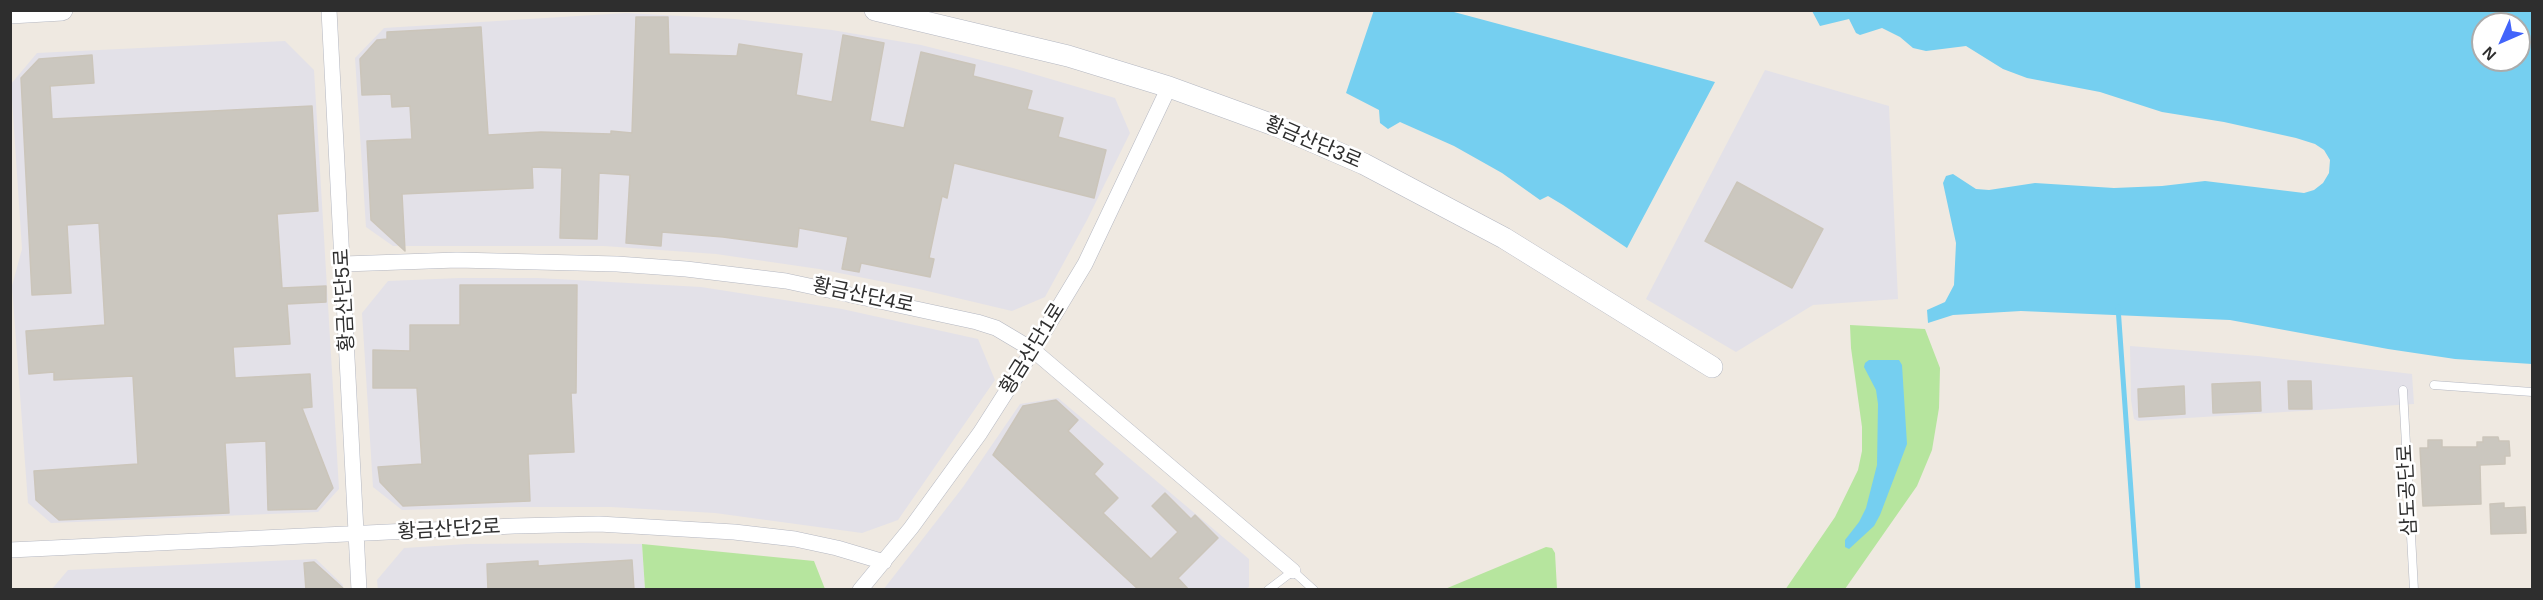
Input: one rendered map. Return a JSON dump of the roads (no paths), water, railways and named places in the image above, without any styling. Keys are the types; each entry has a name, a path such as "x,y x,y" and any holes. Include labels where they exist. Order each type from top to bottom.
{"street":[{"path":"10,13 62,10"},
{"name":"황금산단5로","path":"329,10 344,264 359,590"},
{"name":"황금산단3로","path":"875,10 1016,43 1169,87 1279,127 1364,164 1437,201 1514,244 1712,367"},
{"name":"황금산단1로","path":"860,590 884,562 980,433 1033,350 1084,264 1169,87"},
{"name":"황금산단4로","path":"344,264 457,260 547,262 617,264 740,274 864,296 996,328 1033,350 1293,571"},
{"name":"황금산단2로","path":"10,550 599,524 795,539 884,562"}],"lane":[{"path":"2434,385 2532,392"},
{"name":"삼도공단로","path":"2403,390 2414,590"},
{"path":"1268,590 1293,571 1314,590"}],"water":[{"path":"1374,10 1454,12 1715,82 1627,248 1548,196 1540,200 1502,173 1454,146 1400,122 1388,129 1380,123 1379,110 1346,93"},
{"path":"1812,11 2532,11 2532,364 2455,359 2230,320 2021,311 1953,315 1928,323 1927,310 1945,302 1954,285 1956,243 1943,183 1946,176 1953,174 1976,189 1989,190 2035,183 2114,188 2205,181 2304,193 2314,190 2323,183 2329,173 2330,160 2324,150 2315,144 2296,138 2224,122 2162,112 2100,92 2027,78 2003,69 1966,46 1926,51 1913,48 1900,37 1882,28 1860,35 1856,33 1849,19 1820,26"},
{"path":"1869,360 1899,360 1902,365 1907,444 1874,526 1849,549 1845,547 1845,540 1859,522 1866,508 1877,465 1878,404 1876,390 1864,367"}],"waterway":[{"path":"2118,307 2138,590"}]}
